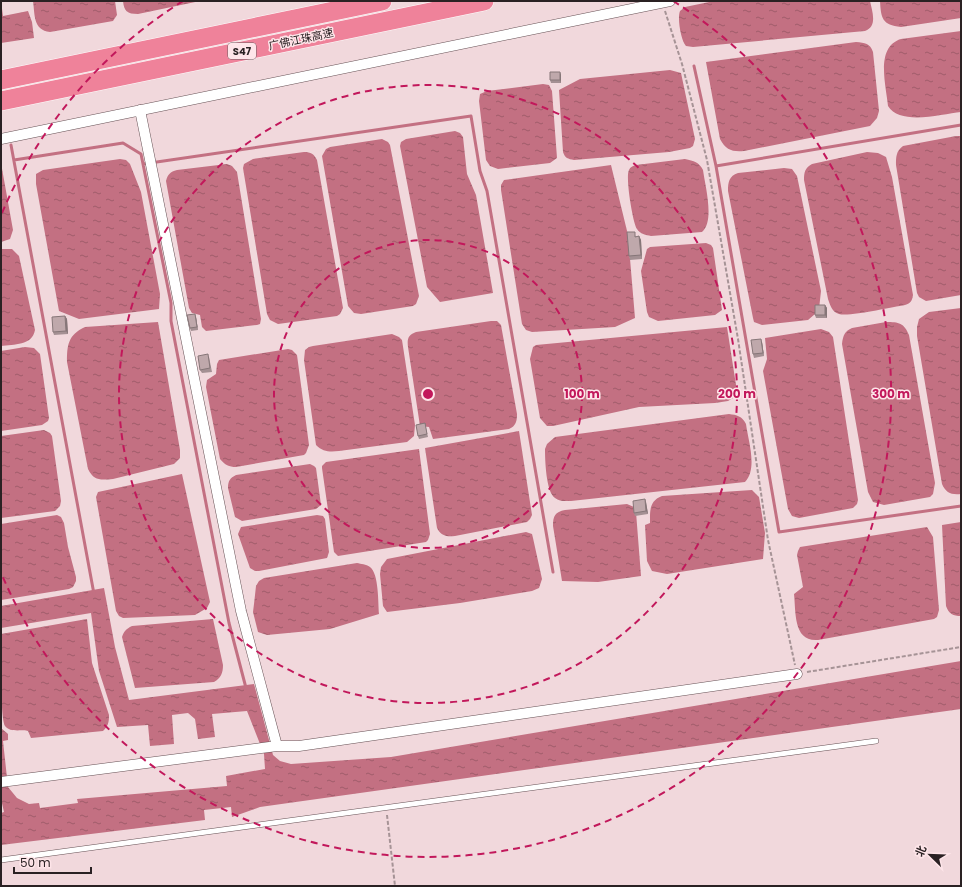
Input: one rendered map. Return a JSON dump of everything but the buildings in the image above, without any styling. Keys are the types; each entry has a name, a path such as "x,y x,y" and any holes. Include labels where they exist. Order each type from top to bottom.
{"highway":[{"name":"广佛江珠高速","path":"1,80 382,1"},
{"name":"广佛江珠高速","path":"1,101 484,1"}],"street":[{"path":"1,138 666,2"},
{"path":"140,110 241,611 277,746"},
{"path":"1,782 277,746 299,746 797,674"}],"lane":[{"path":"1,860 876,741"}],"path":[{"path":"666,2 706,160 738,339 768,540 797,674 961,647"},
{"path":"386,808 395,886"}],"water":[{"path":"1,1 3,16 28,11 32,22 34,38 1,43"},
{"path":"33,1 115,1 117,15 113,21 50,32 44,31 40,28 36,21"},
{"path":"123,1 200,1 138,14 129,13 125,10"},
{"path":"714,1 870,1 873,22 872,26 865,31 693,47 686,46 680,29 680,11 685,7"},
{"path":"880,1 961,1 961,18 901,27 895,26 884,20 881,12"},
{"path":"961,31 961,112 911,117 902,116 894,112 888,106 884,78 885,58 893,43 901,39"},
{"path":"856,42 867,44 873,52 879,111 877,118 870,126 744,151 730,150 722,143 706,62"},
{"path":"670,70 681,73 695,139 693,146 690,148 669,152 574,160 568,159 565,156 563,152 559,90 580,79"},
{"path":"543,84 549,85 552,91 557,158 550,163 498,169 490,166 486,160 479,101 480,94 487,91"},
{"path":"455,131 460,133 463,137 467,174 476,195 493,293 440,302 427,287 400,146 401,142 406,139"},
{"path":"961,136 961,295 926,301 919,297 917,293 896,165 896,157 899,150 903,146"},
{"path":"382,139 390,145 419,296 416,304 413,306 361,314 354,313 348,306 322,156 326,149 330,147"},
{"path":"309,152 315,156 317,160 343,308 337,316 278,324 270,320 267,314 243,168 244,164 253,159"},
{"path":"867,152 878,153 886,157 892,177 913,295 911,302 905,305 844,315 833,310 828,299 804,175 805,170 812,164"},
{"path":"120,159 126,160 130,164 141,192 160,294 159,309 79,319 59,311 36,184 36,174 43,170"},
{"path":"685,159 696,162 703,170 709,212 706,227 702,232 651,236 641,233 635,225 632,210 628,181 629,169 636,165"},
{"path":"1,163 13,230 10,239 1,242"},
{"path":"227,164 232,166 237,172 261,319 260,324 257,325 206,331 202,327 200,315 192,313 189,308 166,181 170,174 177,170"},
{"path":"611,165 628,235 635,318 615,327 532,332 526,330 522,324 501,185 504,180"},
{"path":"784,168 792,169 797,176 821,291 819,309 808,320 762,325 754,322 753,318 728,185 731,178 738,173"},
{"path":"706,243 711,245 713,248 722,310 715,315 658,321 649,317 641,271 647,249 650,247"},
{"path":"1,249 12,249 19,256 35,330 30,339 26,342 1,346"},
{"path":"961,308 961,494 952,494 945,490 942,484 917,336 917,327 919,319 929,312"},
{"path":"497,321 501,325 517,414 516,423 509,429 433,439 429,427 420,426 408,347 409,338 411,334 416,332"},
{"path":"158,322 180,450 180,458 174,464 113,479 104,480 95,478 88,469 67,362 67,350 70,341 75,333 85,327"},
{"path":"886,322 900,324 905,328 909,335 935,483 933,494 930,497 884,505 873,502 868,492 842,344 846,332 852,328"},
{"path":"727,327 736,385 736,392 733,398 728,401 639,407 553,426 547,426 540,418 530,359 533,347 536,345"},
{"path":"821,329 829,332 833,337 858,500 857,504 853,508 799,518 792,516 788,509 763,371 767,359 765,338"},
{"path":"392,334 402,340 415,425 414,436 407,442 336,451 321,449 316,445 304,360 305,350 313,346"},
{"path":"25,347 34,348 40,354 49,418 48,421 42,425 1,431 1,351"},
{"path":"288,349 292,350 297,355 309,445 306,453 304,455 236,467 227,465 220,459 206,387 207,380 216,374 219,360"},
{"path":"729,414 739,416 746,424 752,462 749,476 745,482 571,501 563,501 552,495 548,483 545,449 547,444 555,437"},
{"path":"44,430 52,436 61,501 60,506 55,511 1,518 1,436"},
{"path":"519,431 532,515 530,519 527,522 455,536 447,536 442,534 437,528 425,448"},
{"path":"419,449 430,534 428,540 426,542 338,556 334,552 322,466 326,462"},
{"path":"310,464 316,468 321,505 316,509 242,521 235,517 228,488 232,477 236,475"},
{"path":"182,474 210,602 207,608 195,615 123,618 119,616 116,611 96,497 98,492"},
{"path":"752,490 759,497 765,533 763,559 667,574 652,571 647,561 645,525 650,523 651,507 658,498 662,496"},
{"path":"627,504 634,507 636,512 641,576 598,582 562,581 553,526 555,515 565,510"},
{"path":"57,515 61,517 64,523 68,547 76,577 73,587 69,589 1,600 1,524"},
{"path":"317,515 323,516 325,519 329,552 327,558 259,571 255,571 250,568 238,534 241,527"},
{"path":"961,522 961,616 956,616 948,611 946,606 942,525"},
{"path":"927,527 933,537 939,610 937,617 934,619 818,640 810,639 804,636 797,624 794,594 803,587 797,555 800,547"},
{"path":"526,532 532,534 533,538 542,579 539,588 532,591 460,603 387,612 383,606 380,574 381,567 387,559"},
{"path":"357,563 370,567 373,571 378,589 379,614 330,629 267,635 258,632 253,612 256,586 259,581 264,578"},
{"path":"104,588 115,647 129,700 254,684 273,755 280,761 291,764 391,757 961,661 961,709 260,807 232,817 231,807 204,810 205,820 1,845 1,813 4,812 1,799 1,728 8,734 8,740 3,741 8,787 17,798 29,804 39,803 40,808 78,803 77,799 227,786 226,776 265,769 264,754 247,711 212,714 215,737 198,739 195,719 188,713 172,715 174,744 150,746 148,725 117,727 99,671 91,613 1,628 1,606"},
{"path":"87,619 92,663 109,715 106,728 103,731 31,738 28,731 7,728 3,720 2,710 1,634"},
{"path":"213,619 223,665 222,673 218,679 214,682 135,688 122,637 127,629 132,626"}],"waterway":[{"path":"694,66 716,166 779,532 961,506"},
{"path":"143,164 471,116 480,171 487,191 553,572"},
{"path":"716,166 961,125"},
{"path":"14,160 123,143 141,154 171,303 171,321 229,623 246,688"},
{"path":"11,145 94,594"}]}
